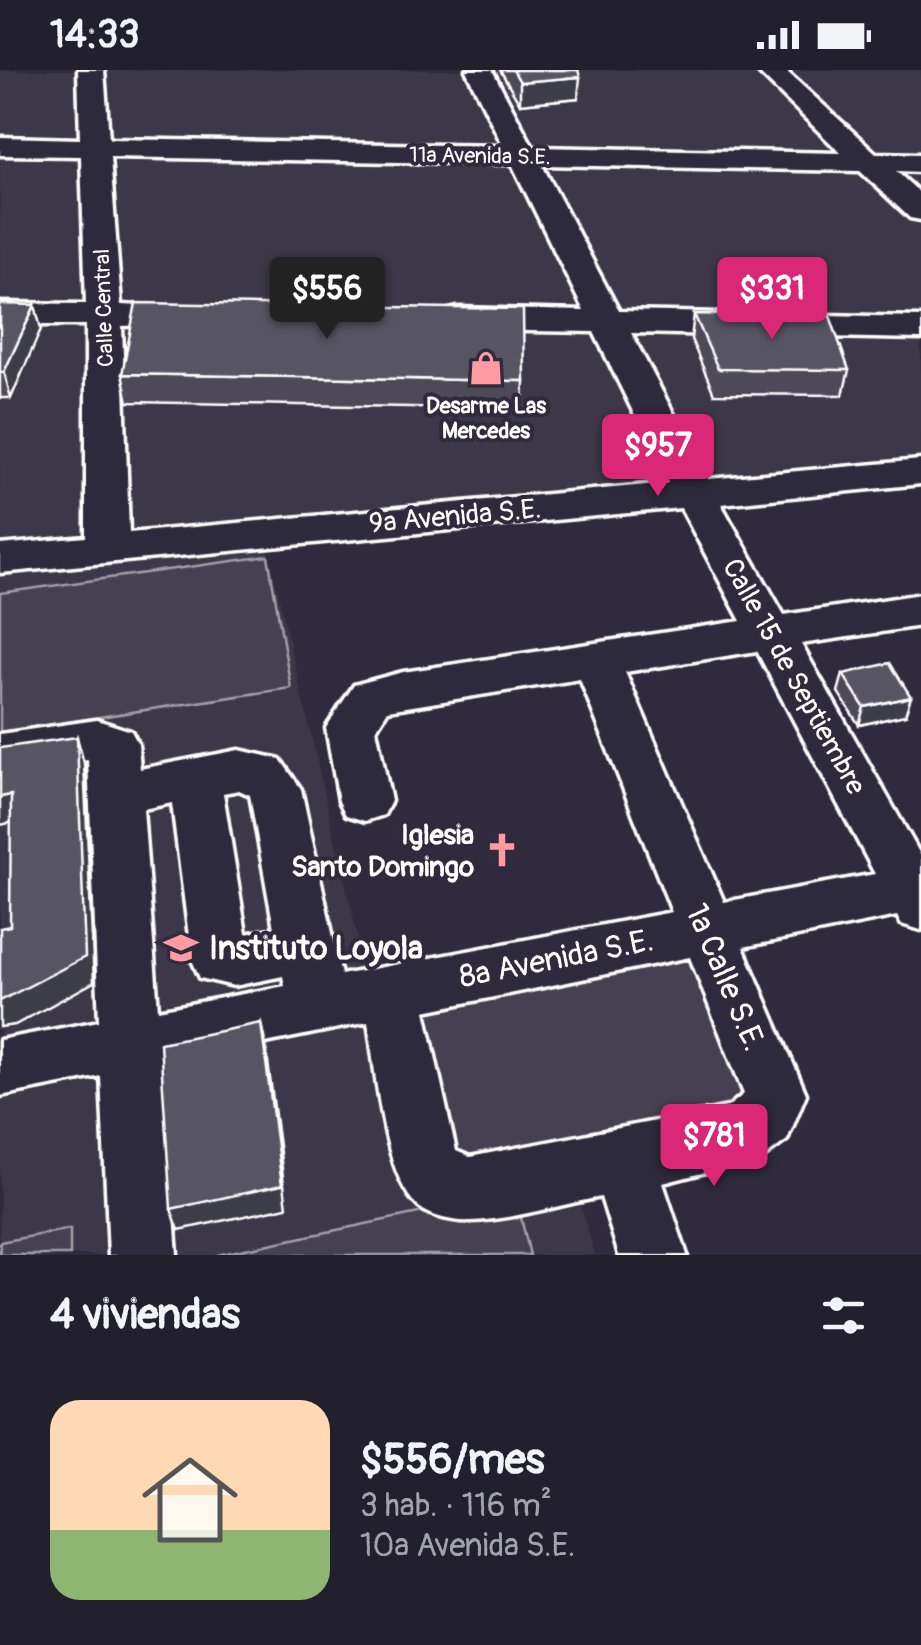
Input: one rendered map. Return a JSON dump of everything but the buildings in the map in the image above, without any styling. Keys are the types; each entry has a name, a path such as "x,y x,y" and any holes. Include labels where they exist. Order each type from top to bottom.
{"street":[{"name":"Calle Central","path":"91,70 104,315 108,547"},
{"name":"Calle 15 de Septiembre","path":"479,70 694,493 918,894"},
{"path":"769,70 921,211"},
{"name":"11a Avenida S.E.","path":"0,146 921,163"},
{"path":"0,314 232,316"},
{"path":"430,319 921,328"},
{"name":"9a Avenida S.E.","path":"0,560 921,472"},
{"path":"365,801 351,728 371,698 921,610"},
{"name":"1a Calle S.E.","path":"597,661 774,1094 766,1119 741,1134 623,1161"},
{"path":"0,753 97,739 112,744 143,1255"},
{"path":"118,794 239,770 262,773 275,790 318,1004"},
{"path":"195,779 221,960 306,947"},
{"name":"8a Avenida S.E.","path":"0,1068 706,929 918,894"},
{"path":"391,989 427,1166 444,1186 470,1189 623,1161 653,1255"}],"shaded area":[{"path":"0,70 921,70 921,472 0,559"},
{"name":"Instituto Loyola","path":"267,546 427,1235 581,1206 595,1255 0,1255 0,577"},
{"path":"268,556 291,688 0,732 0,593"},
{"path":"660,955 687,958 708,972 749,1077 741,1106 454,1163 420,1027 427,1003"},
{"path":"515,1193 530,1255 217,1255"},
{"path":"70,1229 70,1255 0,1255 0,1242"}],"place":[{"name":"Desarme Las Mercedes","path":"486,368"},
{"name":"Iglesia Santo Domingo","path":"502,850"},
{"name":"Instituto Loyola","path":"181,948"}]}
